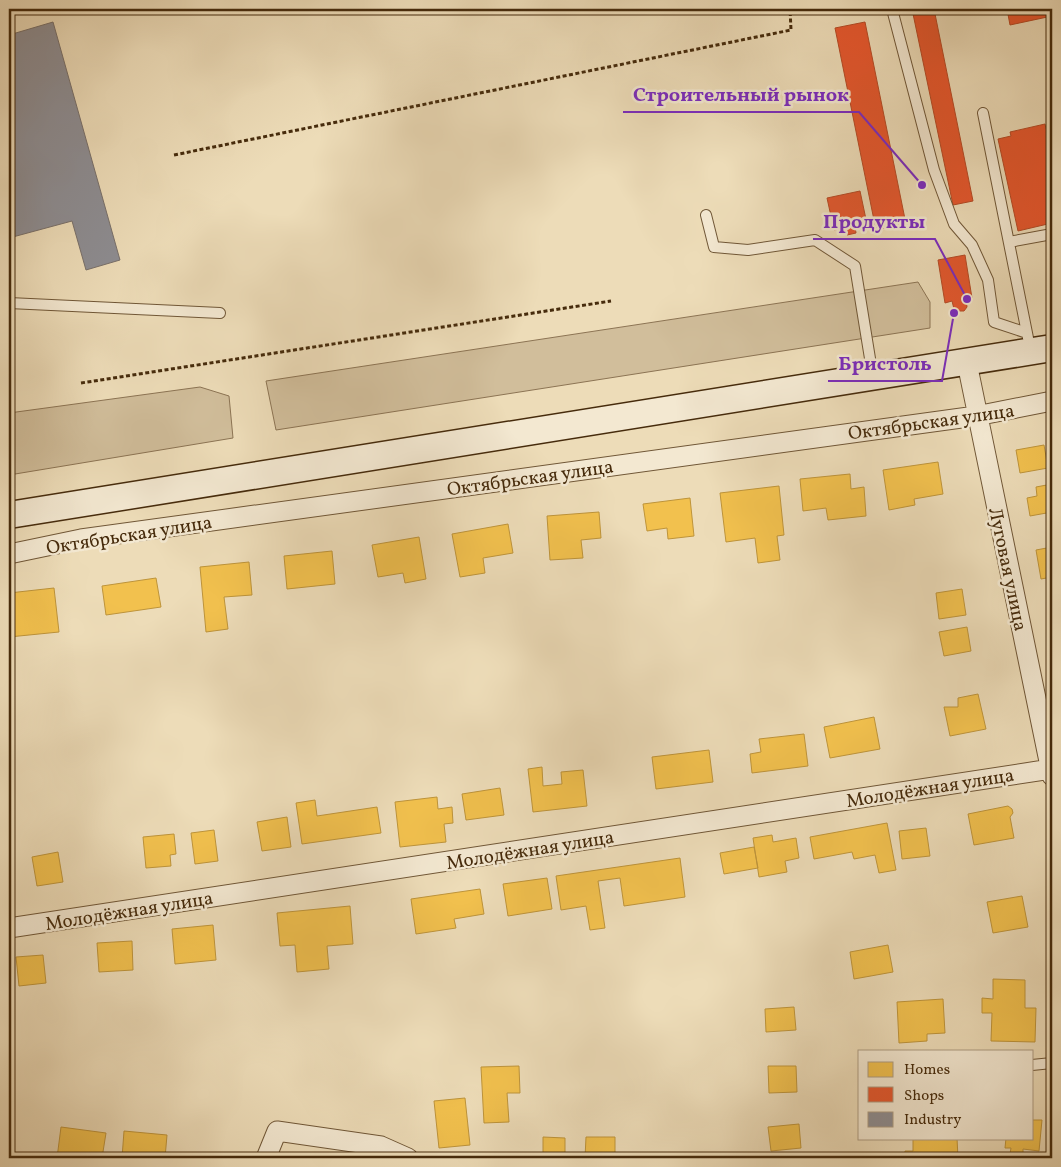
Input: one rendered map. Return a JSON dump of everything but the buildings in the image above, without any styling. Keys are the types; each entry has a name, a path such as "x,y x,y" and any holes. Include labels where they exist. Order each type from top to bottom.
{"main road":[{"path":"9,515 967,363 1037,344"}],"street":[{"name":"Луговая улица","path":"967,363 976,416 1052,772"},
{"name":"Октябрьская улица","path":"9,554 81,539 976,416 1052,402"},
{"name":"Молодёжная улица","path":"9,928 1052,772"},
{"path":"266,1158 277,1132 381,1146 408,1158"}],"lane":[{"path":"892,9 934,170 954,224 972,245 988,280 994,322 1037,344"},
{"path":"982,113 1008,242 1037,344"},
{"path":"706,215 714,247 748,250 815,240 855,266 873,378"},
{"path":"1008,242 1052,234"},
{"path":"9,303 220,313"},
{"path":"1034,1066 1052,1063"}],"path":[{"path":"174,156 539,79 791,30 790,9"},
{"path":"81,383 611,301"}],"shaded area":[{"path":"918,282 930,302 930,328 276,430 266,381"},
{"path":"200,387 229,396 233,438 9,475 9,413"}],"place":[{"name":"Строительный рынок","path":"922,185"},
{"name":"Продукты","path":"967,299"},
{"name":"Бристоль","path":"954,313"}]}
